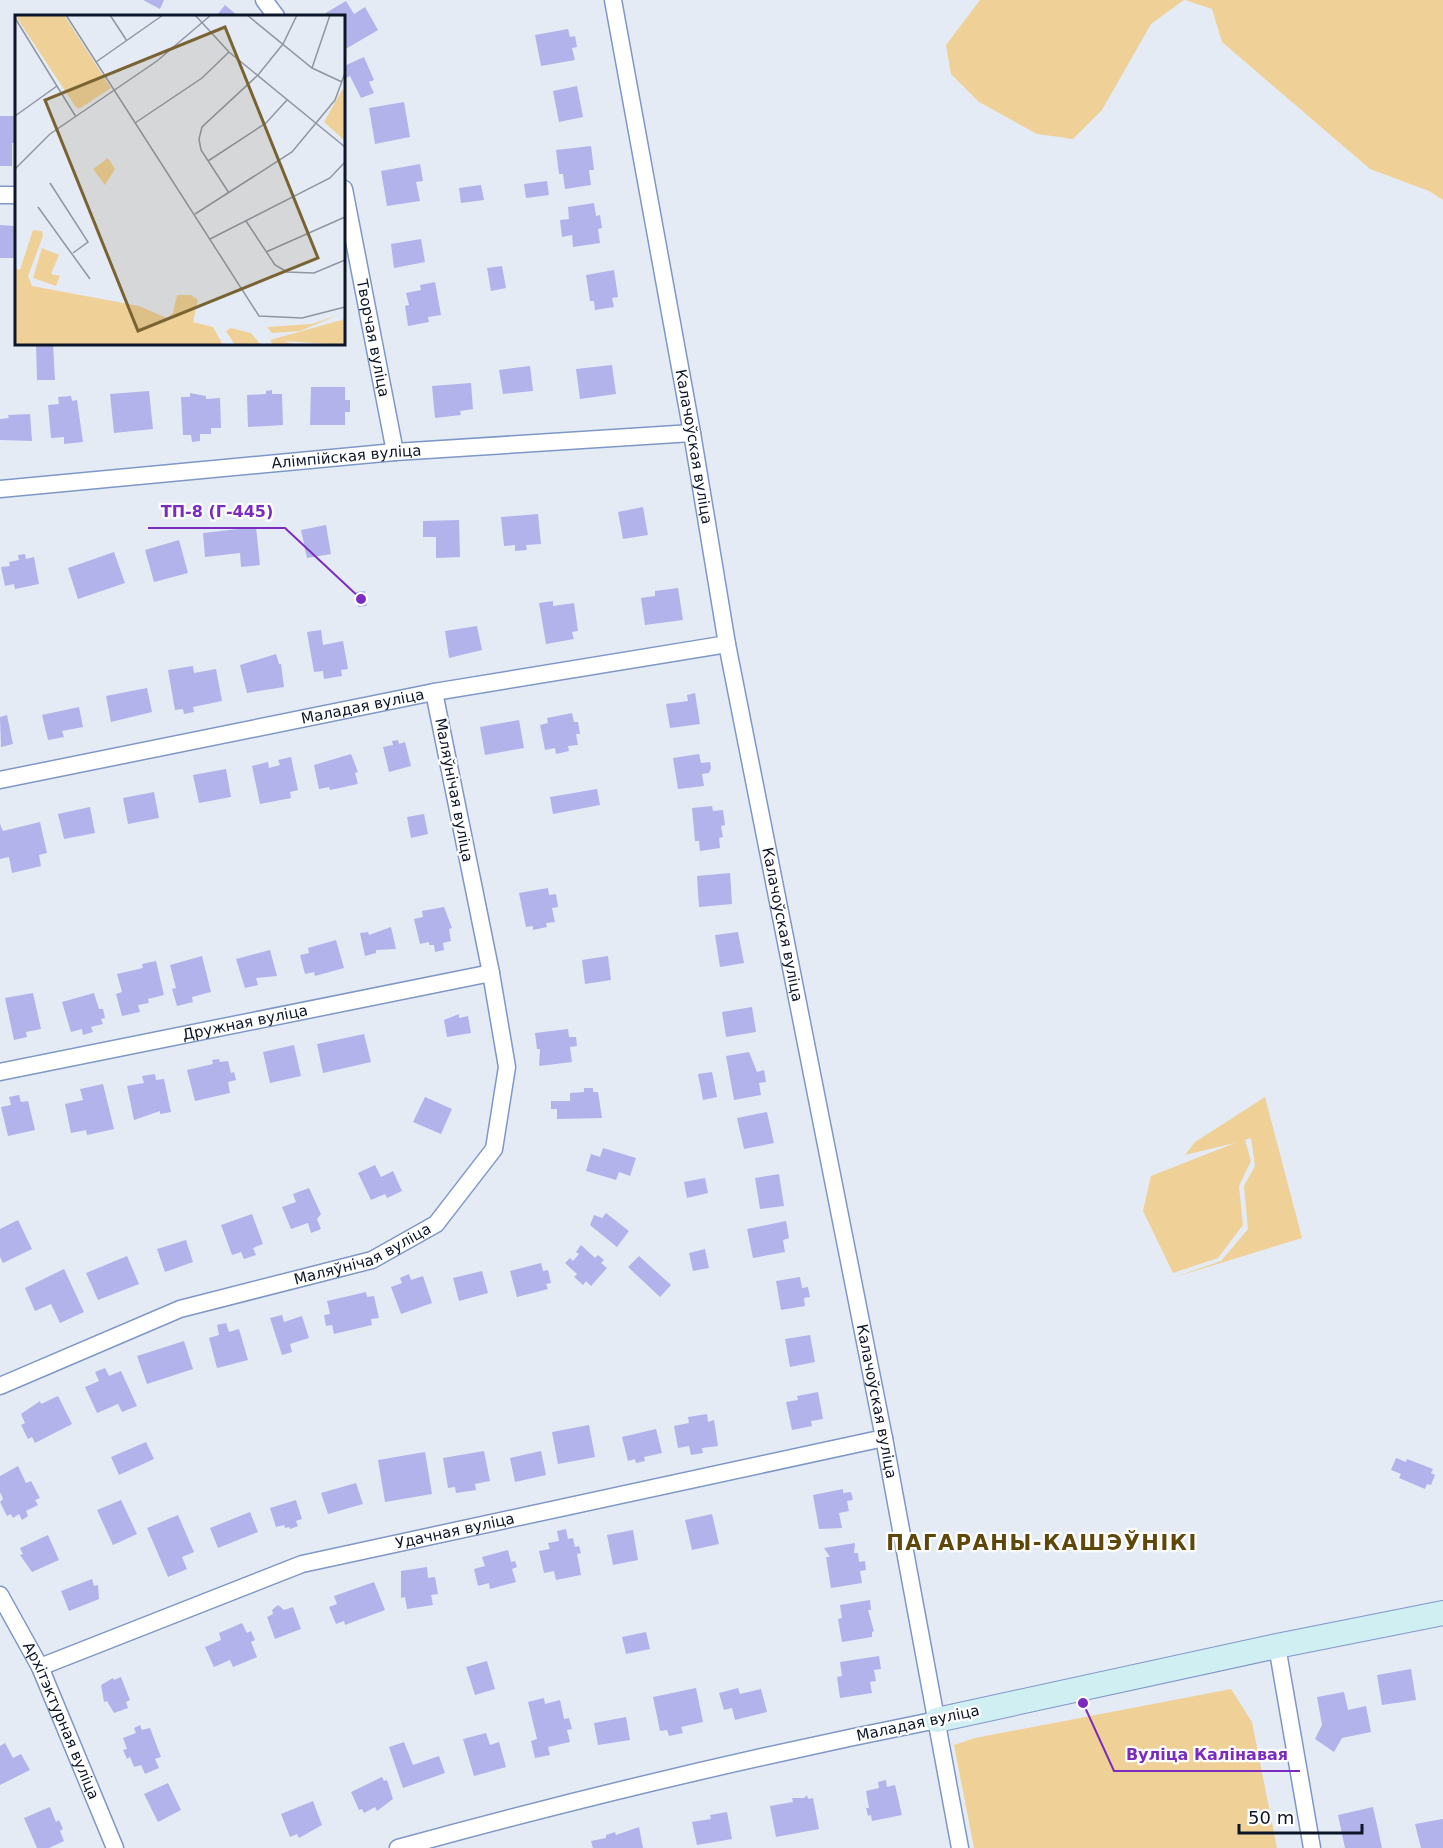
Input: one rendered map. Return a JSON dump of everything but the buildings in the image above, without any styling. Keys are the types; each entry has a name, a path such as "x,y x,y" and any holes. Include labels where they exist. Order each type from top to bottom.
{"street":[{"path":"264,0 275,15"},
{"name":"Калачоўская вуліца","path":"613,0 692,433 727,644 884,1438 960,1848"},
{"name":"Творчая вуліца","path":"345,194 395,452"},
{"name":"Алімпійская вуліца","path":"0,489 395,452 692,433"},
{"name":"Маладая вуліца","path":"0,780 434,692 727,644"},
{"name":"Маляўнічая вуліца","path":"0,1386 180,1309 372,1260 436,1224 494,1149 507,1067 491,973 434,692"},
{"name":"Дружная вуліца","path":"0,1072 491,973"},
{"name":"Удачная вуліца","path":"40,1667 303,1564 884,1438"},
{"name":"Архітэктурная вуліца","path":"0,1595 40,1667 115,1848"},
{"name":"Маладая вуліца","path":"398,1848 561,1803 787,1749 937,1720 1277,1646 1443,1613"},
{"path":"1277,1646 1311,1848"}],"shaded area":[{"path":"980,0 1184,0 1151,24 1102,110 1073,139 1037,134 979,102 951,74 946,45"},
{"path":"1185,0 1443,0 1443,200 1429,191 1370,169 1222,42 1212,9"},
{"path":"1265,1097 1302,1238 1172,1278 1221,1261 1248,1229 1244,1186 1255,1166 1251,1138 1245,1140 1251,1161 1239,1186 1243,1225 1218,1258 1173,1273 1143,1211 1151,1176 1235,1143 1185,1155 1195,1142"},
{"path":"1231,1689 1252,1722 1277,1848 974,1848 954,1745 975,1738"}],"place":[{"name":"ТП-8 (Г-445)","path":"361,599"},
{"name":"Вуліца Калінавая","path":"1083,1703"}],"district":[{"name":"ПАГАРАНЫ-КАШЭЎНІКІ","path":"1042,1543"}]}
